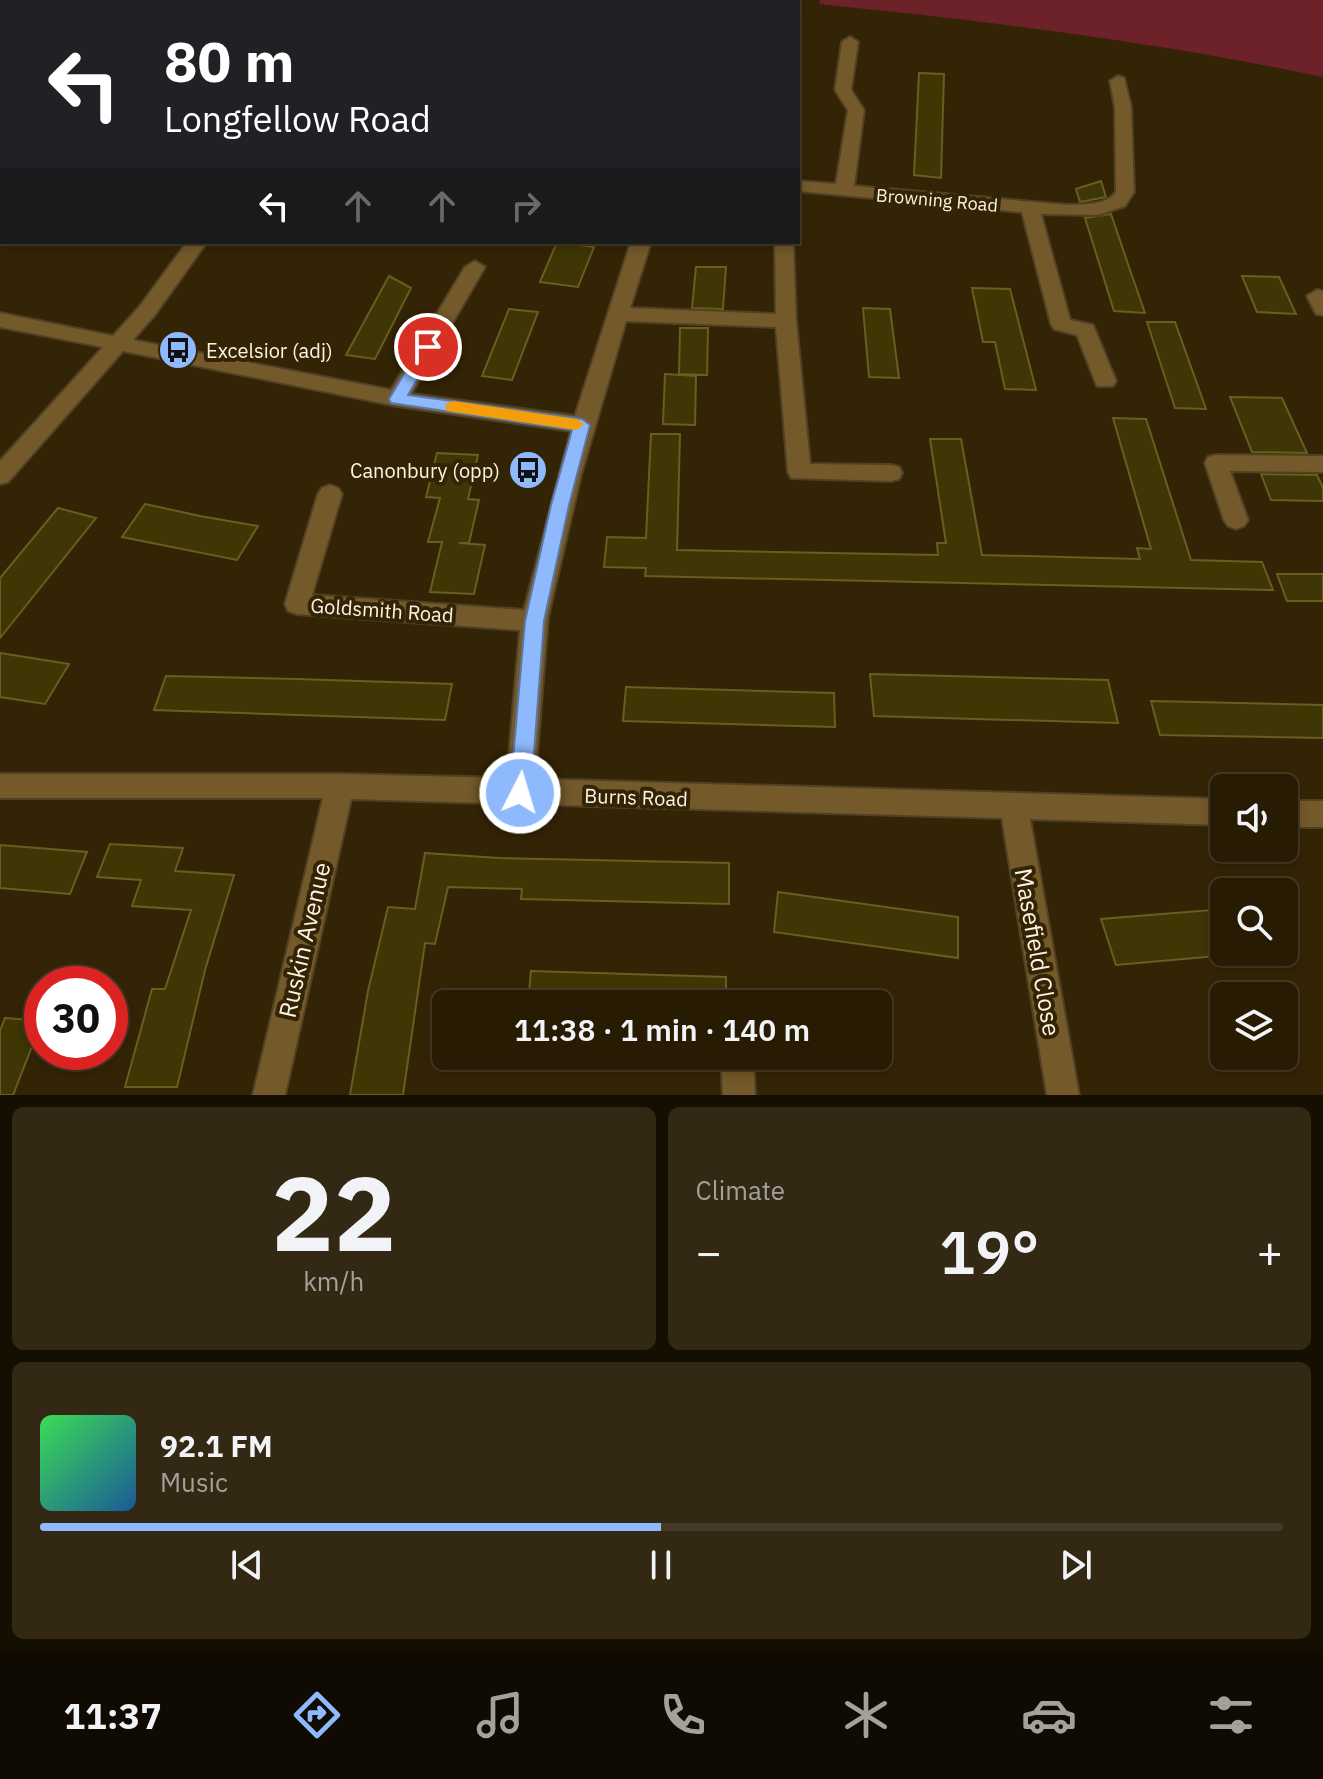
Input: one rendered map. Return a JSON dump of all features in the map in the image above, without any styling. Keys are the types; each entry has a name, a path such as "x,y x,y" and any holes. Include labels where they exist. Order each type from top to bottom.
{"street":[{"path":"844,191 856,110 843,90 850,42"},
{"name":"Browning Road","path":"800,186 1030,208 1098,209 1118,202 1125,192 1123,107 1118,81"},
{"path":"1030,208 1061,324 1086,330 1105,381"},
{"path":"0,476 147,311 196,244"},
{"path":"520,793 535,621 560,505 582,425 640,244"},
{"path":"785,245 786,321 799,472 891,473"},
{"path":"397,399 475,267"},
{"path":"618,314 786,321"},
{"path":"0,320 397,399 582,425"},
{"path":"1236,520 1216,463 1323,464"},
{"name":"Goldsmith Road","path":"330,494 297,604 535,621"},
{"name":"Burns Road","path":"0,786 340,786 1210,812"},
{"name":"Ruskin Avenue","path":"269,1095 340,786"},
{"name":"Masefield Close","path":"1014,808 1063,1095"},
{"path":"1298,814 1323,814"},
{"path":"738,1070 739,1095"}],"shaded area":[{"path":"820,0 1323,0 1323,77 1135,43 1009,25 819,4"}],"building":[{"path":"919,73 944,74 941,178 914,175"},
{"path":"1101,181 1106,197 1080,202 1076,189"},
{"path":"1111,214 1145,313 1114,311 1085,218"},
{"path":"556,244 594,247 578,287 540,282"},
{"path":"696,267 726,267 723,309 692,308"},
{"path":"389,276 411,288 375,359 346,355"},
{"path":"1242,276 1279,277 1296,314 1257,312"},
{"path":"972,288 1010,289 1036,390 1005,389 995,342 983,342"},
{"path":"863,308 890,309 899,378 869,377"},
{"path":"509,309 538,312 512,380 482,376"},
{"path":"1147,322 1175,322 1206,409 1175,408"},
{"path":"680,328 708,328 707,375 679,374"},
{"path":"665,374 696,376 695,425 663,424"},
{"path":"1230,397 1282,398 1307,453 1252,452"},
{"path":"1113,418 1146,419 1191,560 1262,562 1273,590 645,576 646,568 604,567 607,537 646,538 651,434 680,434 677,550 938,555 937,543 946,543 930,439 961,439 982,555 1140,559 1137,548 1151,549"},
{"path":"437,453 478,455 468,499 479,500 469,543 459,543 485,545 474,594 430,592 442,542 428,542 440,498 426,497"},
{"path":"1261,474 1317,475 1323,488 1323,501 1271,500"},
{"path":"145,504 258,526 237,560 122,537"},
{"path":"58,508 96,518 0,638 0,578"},
{"path":"1277,574 1323,574 1323,601 1287,601"},
{"path":"0,653 69,664 45,704 0,697"},
{"path":"870,674 1108,680 1118,723 874,716"},
{"path":"166,676 452,684 445,720 154,710"},
{"path":"626,687 834,693 835,727 623,721"},
{"path":"1151,701 1323,705 1323,738 1160,735"},
{"path":"110,844 183,848 175,871 234,875 205,970 177,1087 125,1087 152,989 165,989 191,910 132,906 141,880 97,877"},
{"path":"0,845 87,852 70,894 0,888"},
{"path":"425,853 499,858 729,863 729,904 521,899 522,889 448,887 435,944 425,943 403,1095 350,1095 368,991 388,907 415,909"},
{"path":"778,892 958,917 958,958 774,932"},
{"path":"1210,910 1210,957 1116,965 1101,919"},
{"path":"531,971 726,977 726,990 529,990"},
{"path":"5,1018 24,1020 24,1067 13,1095 0,1095 0,1031"}],"slow traffic":[{"path":"453,407 576,424"}],"place":[{"name":"Excelsior (adj)","path":"178,350"},
{"name":"Canonbury (opp)","path":"528,470"}],"route":[{"path":"428,347 397,399 582,425 560,505 535,621 520,793"}]}
